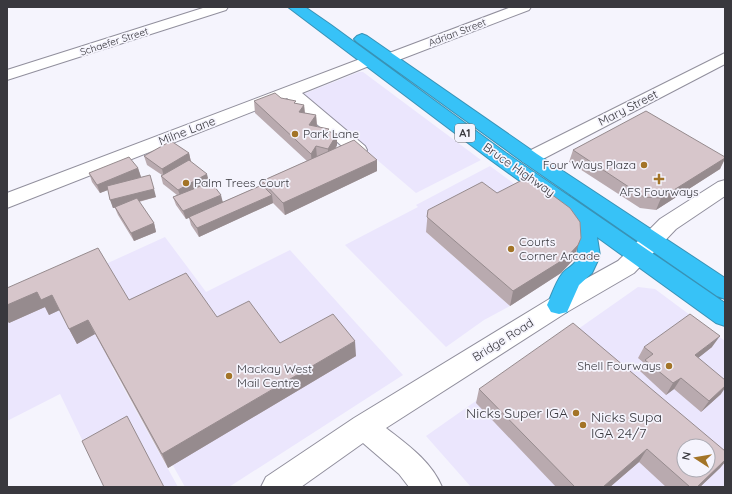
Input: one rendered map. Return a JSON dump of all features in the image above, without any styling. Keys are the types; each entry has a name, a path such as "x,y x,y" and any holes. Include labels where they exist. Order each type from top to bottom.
{"highway":[{"name":"Bruce Highway","path":"295,7 326,28 368,61 499,157 576,210 725,290"},
{"name":"Bruce Highway","path":"317,7 530,158 646,247 725,316"},
{"path":"559,305 570,280 584,267 589,256 585,225 576,210"}],"street":[{"name":"Schaefer Street","path":"7,75 221,7"},
{"name":"Adrian Street","path":"390,58 524,7"},
{"name":"Mary Street","path":"530,158 725,58"},
{"name":"Milne Lane","path":"7,201 368,61"},
{"path":"289,91 358,150"},
{"name":"Bridge Road","path":"276,487 364,427 559,305 602,282 626,267 668,224 725,187"},
{"path":"364,427 409,464 427,487"}],"shaded area":[{"path":"359,72 363,72 481,160 416,193 301,95"},
{"path":"490,166 525,192 427,233 510,306 484,320 446,347 345,245 418,207 416,205"},
{"path":"165,237 206,292 290,250 403,375 229,487 185,487 116,364 112,367 178,487 105,487 60,394 7,421 7,309"},
{"path":"638,287 655,289 725,341 725,487 471,487 426,436"}],"building":[{"path":"275,93 281,98 296,101 294,103 304,105 299,112 316,115 309,125 329,129 327,131 337,134 328,149 316,146 311,154 254,101"},
{"name":"Four Ways Plaza","path":"646,111 725,158 661,198 644,197 573,150"},
{"path":"354,140 377,160 283,203 262,181"},
{"path":"171,141 189,153 162,169 144,156"},
{"path":"129,157 138,168 97,185 89,173"},
{"path":"189,160 207,174 178,190 161,176"},
{"path":"150,175 154,189 110,200 107,186"},
{"name":"Courts Corner Arcade","path":"528,177 570,208 580,222 581,238 578,245 566,258 513,291 427,217 428,210 482,182 497,193"},
{"path":"211,182 221,195 183,211 173,197"},
{"path":"262,185 272,195 197,228 189,217"},
{"path":"137,198 154,223 131,233 115,207"},
{"path":"98,248 129,300 186,273 217,317 249,301 280,343 333,314 355,341 162,454 88,320 69,329 52,295 41,300 37,292 7,305 7,288"},
{"path":"690,314 720,336 695,355 725,380 725,386 709,401 681,378 673,383 645,360 653,354 644,347"},
{"name":"Nicks Supa IGA 24/7","path":"573,323 710,438 676,438 676,475 647,449 603,487 575,487 479,389"},
{"path":"127,416 164,487 104,487 82,441"},
{"name":"Nicks Supa IGA 24/7","path":"716,443 725,451 725,460 716,469"},
{"name":"Nicks Supa IGA 24/7","path":"680,478 706,478 697,487 690,487"}],"place":[{"name":"Park Lane","path":"295,134"},
{"name":"Four Ways Plaza","path":"644,165"},
{"name":"AFS Fourways","path":"659,179"},
{"name":"Palm Trees Court","path":"186,183"},
{"name":"Courts Corner Arcade","path":"511,249"},
{"name":"Shell Fourways","path":"669,366"},
{"name":"Mackay West Mail Centre","path":"229,376"},
{"name":"Nicks Super IGA","path":"576,413"},
{"name":"Nicks Supa IGA 24/7","path":"583,425"}]}
